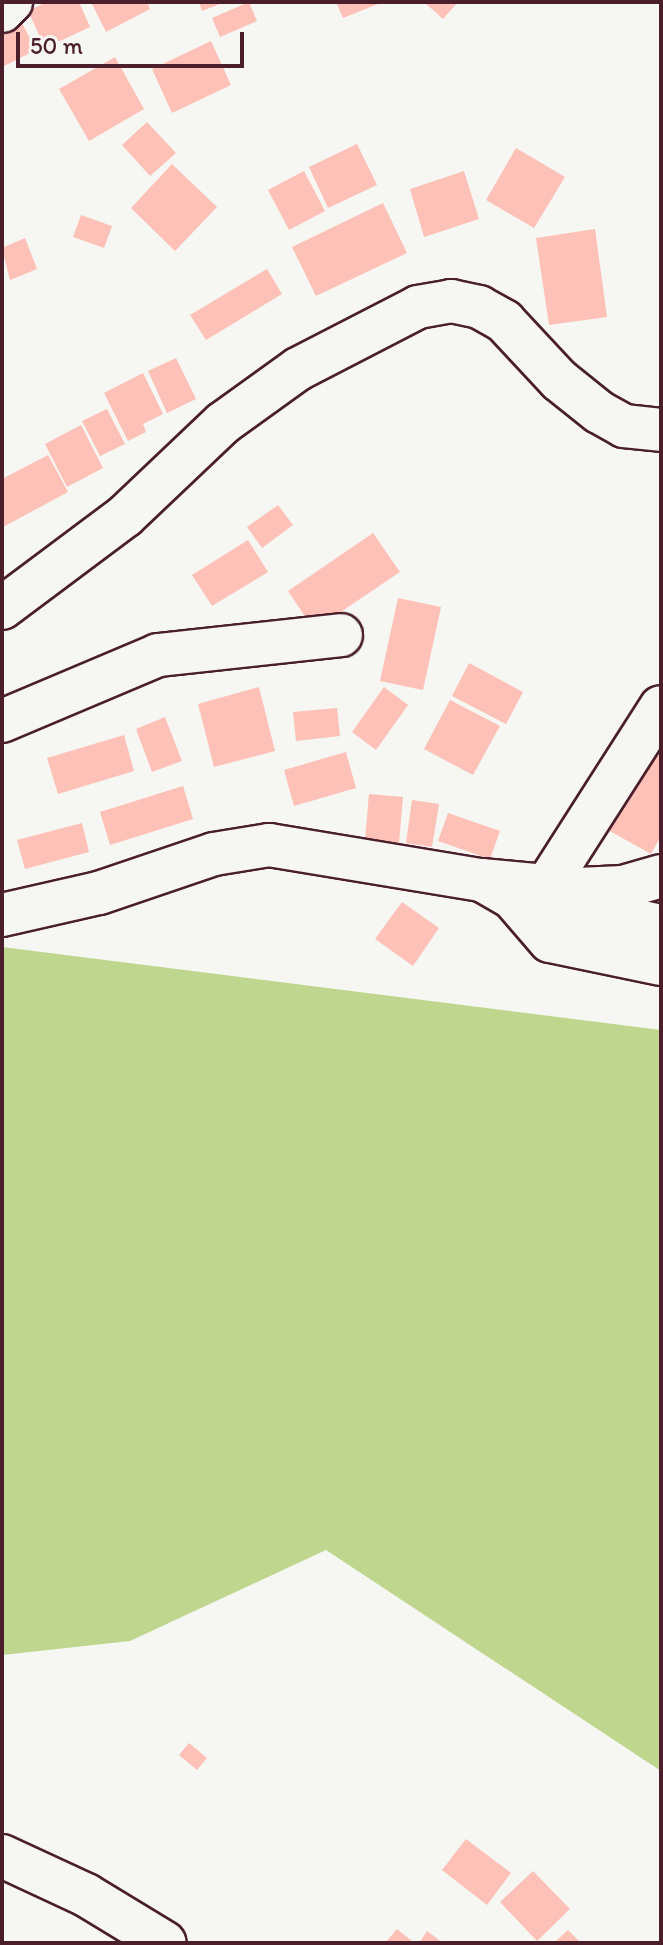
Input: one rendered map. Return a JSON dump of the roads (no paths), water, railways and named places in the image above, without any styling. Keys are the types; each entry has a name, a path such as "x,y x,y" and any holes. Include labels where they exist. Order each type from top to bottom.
{"street":[{"path":"2,11 11,2"},
{"path":"2,608 84,550 223,423 298,369 418,307 451,301 479,307 504,321 559,380 599,412 624,426 661,430"},
{"path":"2,721 158,655 341,635"},
{"path":"661,707 539,902 550,941 572,949 661,964"},
{"path":"2,915 99,893 214,854 269,845 481,880 539,902 661,926"},
{"path":"539,902 661,876"},
{"path":"2,1856 86,1895 165,1943"}]}
